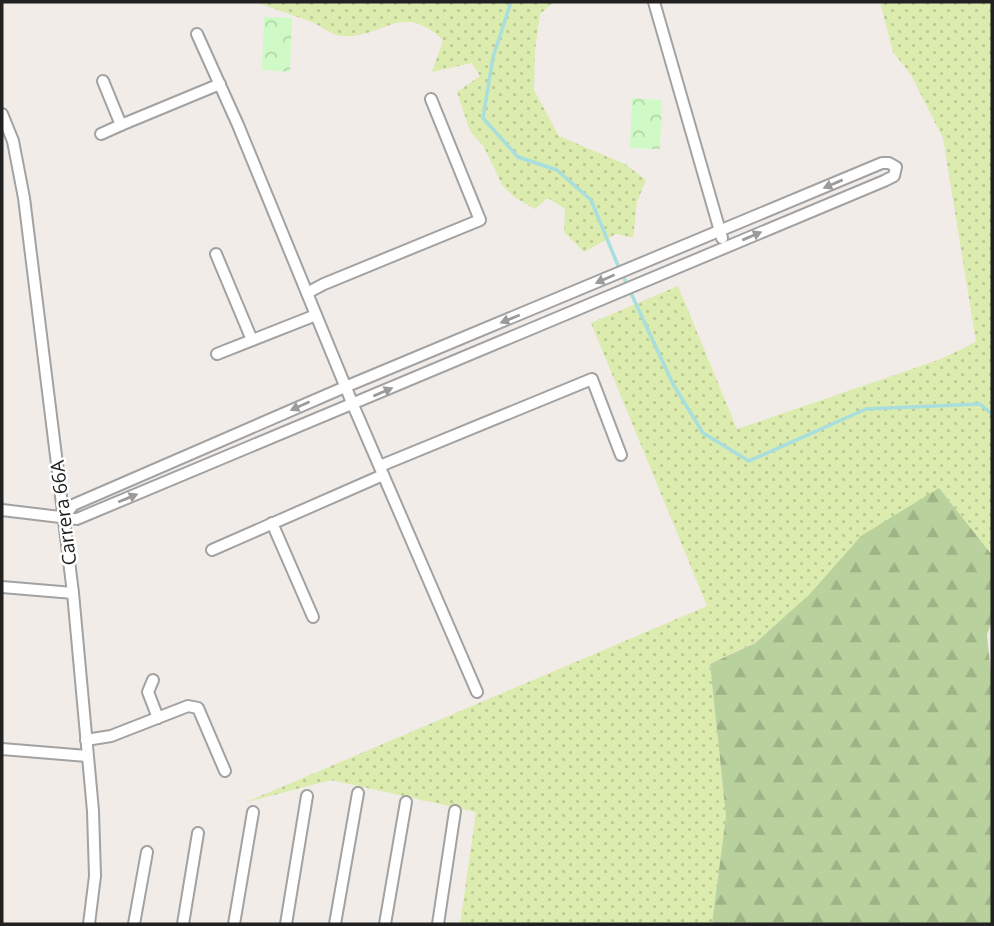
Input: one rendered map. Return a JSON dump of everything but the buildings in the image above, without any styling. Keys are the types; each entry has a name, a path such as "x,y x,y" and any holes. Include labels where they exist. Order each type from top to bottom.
{"street":[{"path":"654,2 725,248"},
{"path":"197,34 477,692"},
{"path":"103,80 121,125"},
{"path":"101,134 220,84"},
{"path":"307,293 480,220 431,99"},
{"name":"Carrera 66A","path":"2,114 13,141 24,198 73,593 95,843 95,876 88,921"},
{"path":"2,510 77,519 884,181 894,176 896,167 890,163 882,163 345,387 73,505 64,517"},
{"path":"216,254 252,340"},
{"path":"217,354 316,315"},
{"path":"212,550 381,470 592,379 621,455"},
{"path":"272,523 313,617"},
{"path":"2,587 73,593"},
{"path":"153,680 148,692 158,718"},
{"path":"86,740 111,736 188,706 198,708 225,771"},
{"path":"2,749 87,756"},
{"path":"335,924 358,793"},
{"path":"286,924 307,796"},
{"path":"385,924 406,802"},
{"path":"438,924 455,811"},
{"path":"234,924 253,812"},
{"path":"183,924 198,833"},
{"path":"134,924 146,852"}],"green space":[{"path":"255,2 554,2 540,14 535,50 534,90 559,136 625,164 646,180 637,202 633,238 616,234 584,252 564,232 565,209 548,198 535,209 514,197 502,185 484,147 470,131 457,92 480,76 472,63 432,72 443,40 428,28 403,22 357,35 338,36 312,22"},
{"path":"880,2 992,2 992,555 939,488 754,643 710,664 726,816 712,924 460,924 476,812 331,780 244,803 707,606 591,323 678,286 737,429 941,359 976,342 943,138 911,75 893,52"},
{"path":"264,17 292,18 290,72 262,70"},
{"path":"632,98 662,100 660,149 630,148"},
{"path":"939,488 992,555 992,620 987,635 992,684 992,924 712,924 726,816 710,664 755,643 809,595 861,536"}],"waterway":[{"path":"511,2 493,57 483,118 518,157 557,170 591,200 673,384 703,433 749,461 866,409 980,404 992,414"}]}
